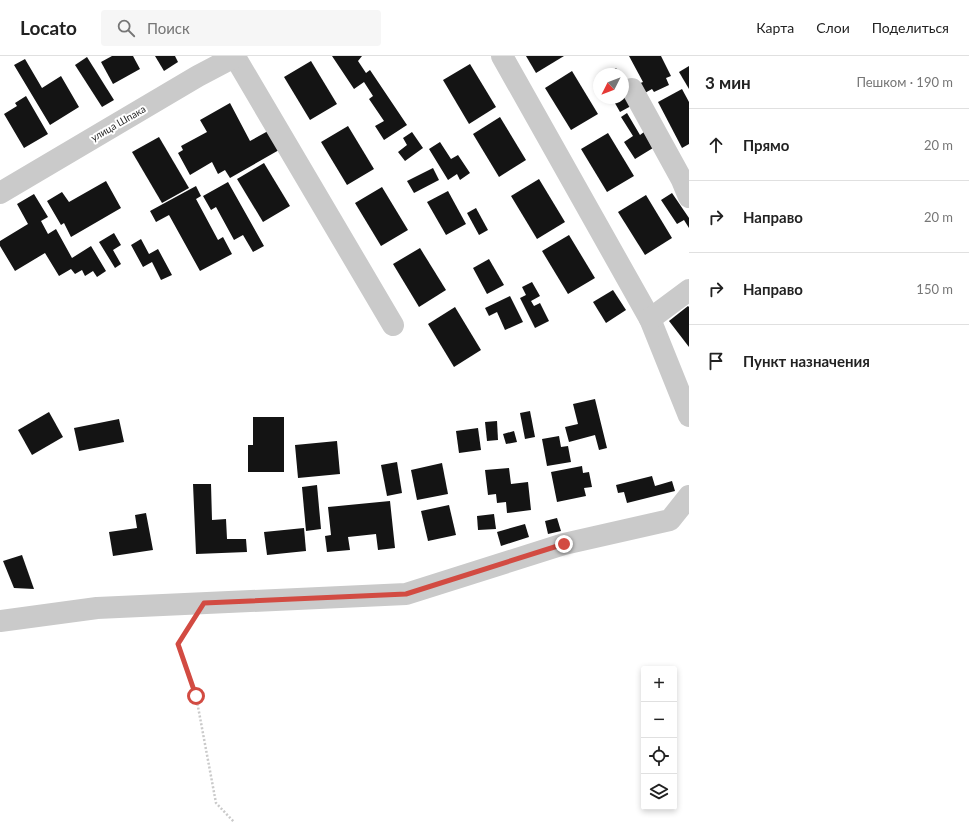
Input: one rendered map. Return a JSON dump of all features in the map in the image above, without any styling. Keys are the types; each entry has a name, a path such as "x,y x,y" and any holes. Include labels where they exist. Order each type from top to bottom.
{"street":[{"path":"502,56 650,319 689,416"},
{"path":"236,57 392,325"},
{"name":"улица Шпака","path":"0,192 198,76 236,57"},
{"path":"632,89 682,180 689,198"},
{"path":"650,319 689,290"},
{"path":"0,621 97,608 406,594 564,544 670,520 689,496"}],"path":[{"path":"204,603 178,644 196,696 216,803 234,822"}],"building":[{"path":"112,56 133,56 140,69 113,84 101,62"},
{"path":"155,56 175,56 178,62 164,71"},
{"path":"332,56 362,56 358,61 366,73 370,70 407,125 384,140 375,126 384,121 369,99 373,96 364,82 354,89"},
{"path":"526,56 564,56 536,73"},
{"path":"629,56 661,56 671,76 666,78 669,85 654,92 652,89 643,94 638,84 643,82"},
{"path":"87,57 114,100 102,107 75,65"},
{"path":"25,59 42,88 61,76 79,107 50,125 14,65"},
{"path":"311,61 337,104 310,120 284,77"},
{"path":"470,64 496,107 469,124 443,80"},
{"path":"689,66 689,89 679,72"},
{"path":"572,71 598,114 571,130 545,88"},
{"path":"682,89 689,102 689,144 682,148 658,102"},
{"path":"26,96 48,134 24,148 4,114 17,106 15,103"},
{"path":"629,102 631,106 620,112 615,104 629,104"},
{"path":"230,103 250,141 268,131 279,150 230,178 225,170 218,174 212,162 190,175 178,153 183,150 181,146 207,132 200,120"},
{"path":"627,113 640,135 644,132 653,148 635,159 624,142 633,136 621,117"},
{"path":"500,117 526,160 499,177 473,134"},
{"path":"348,126 374,169 347,185 321,142"},
{"path":"412,132 423,148 405,161 398,152 407,145 403,138"},
{"path":"608,133 634,176 607,192 581,149"},
{"path":"159,137 189,188 162,203 132,152"},
{"path":"440,142 451,159 458,155 470,173 460,180 457,174 448,180 429,149"},
{"path":"264,163 290,206 263,222 237,179"},
{"path":"433,168 439,180 414,193 407,181"},
{"path":"539,179 565,222 537,239 511,196"},
{"path":"106,181 121,208 71,237 64,223 61,225 47,201 62,192 69,202"},
{"path":"228,182 264,246 253,252 243,235 234,240 216,207 211,210 203,196"},
{"path":"196,186 201,196 196,199 218,240 223,237 232,254 200,271 169,215 156,222 150,211"},
{"path":"382,187 408,230 381,246 355,203"},
{"path":"448,191 466,224 446,235 427,202"},
{"path":"672,193 689,218 689,228 684,220 677,224 661,200"},
{"path":"34,194 48,217 41,221 48,234 56,229 72,258 91,246 106,271 97,277 93,271 85,276 82,270 75,274 71,269 59,276 45,253 15,271 0,246 0,241 28,224 17,204"},
{"path":"646,195 672,238 645,255 618,212"},
{"path":"476,208 488,230 479,235 467,213"},
{"path":"114,233 121,245 113,250 121,264 115,268 99,242"},
{"path":"569,235 595,278 568,294 542,251"},
{"path":"141,239 149,254 158,249 172,275 161,280 152,262 143,267 131,245"},
{"path":"420,248 446,290 419,307 393,264"},
{"path":"489,259 504,285 487,294 473,268"},
{"path":"532,282 540,296 531,301 534,306 540,303 549,321 535,328 520,298 526,295 522,287"},
{"path":"613,290 626,310 606,323 593,302"},
{"path":"510,296 523,322 505,330 497,312 489,316 485,308"},
{"path":"688,306 689,307 689,347 669,321"},
{"path":"455,307 481,350 454,367 428,324"},
{"path":"595,399 607,448 599,450 595,435 569,442 565,427 578,424 573,404"},
{"path":"530,411 535,437 525,439 520,413"},
{"path":"49,412 63,437 32,455 18,430"},
{"path":"253,417 284,417 284,472 248,472 248,445 253,445"},
{"path":"119,419 124,442 79,451 74,428"},
{"path":"497,421 498,440 487,441 485,422"},
{"path":"478,428 481,450 459,453 456,431"},
{"path":"514,431 517,442 506,444 503,434"},
{"path":"559,436 561,447 568,446 571,462 547,466 542,439"},
{"path":"337,441 340,474 298,478 295,445"},
{"path":"397,462 402,493 387,496 381,465"},
{"path":"442,463 448,494 417,500 411,470"},
{"path":"582,466 583,473 589,472 592,487 584,488 586,496 557,502 551,472"},
{"path":"509,468 511,484 528,482 531,510 507,513 506,502 497,503 496,494 488,495 485,470"},
{"path":"652,476 655,486 672,481 675,491 627,503 624,492 618,493 616,485"},
{"path":"193,484 211,484 212,520 226,519 227,539 246,539 247,552 196,554"},
{"path":"317,485 321,529 306,531 302,487"},
{"path":"390,501 395,548 378,550 376,534 348,537 350,550 327,552 325,536 331,535 328,507"},
{"path":"449,505 456,535 428,541 421,511"},
{"path":"146,513 153,550 113,556 109,532 137,528 135,515"},
{"path":"494,514 496,529 478,530 477,516"},
{"path":"557,518 561,531 548,534 545,521"},
{"path":"525,524 529,537 501,546 497,532"},
{"path":"304,528 306,551 267,555 264,532"},
{"path":"22,555 34,589 14,588 3,561"}],"route":[{"path":"196,696 178,644 204,603 406,594 564,544"}]}
